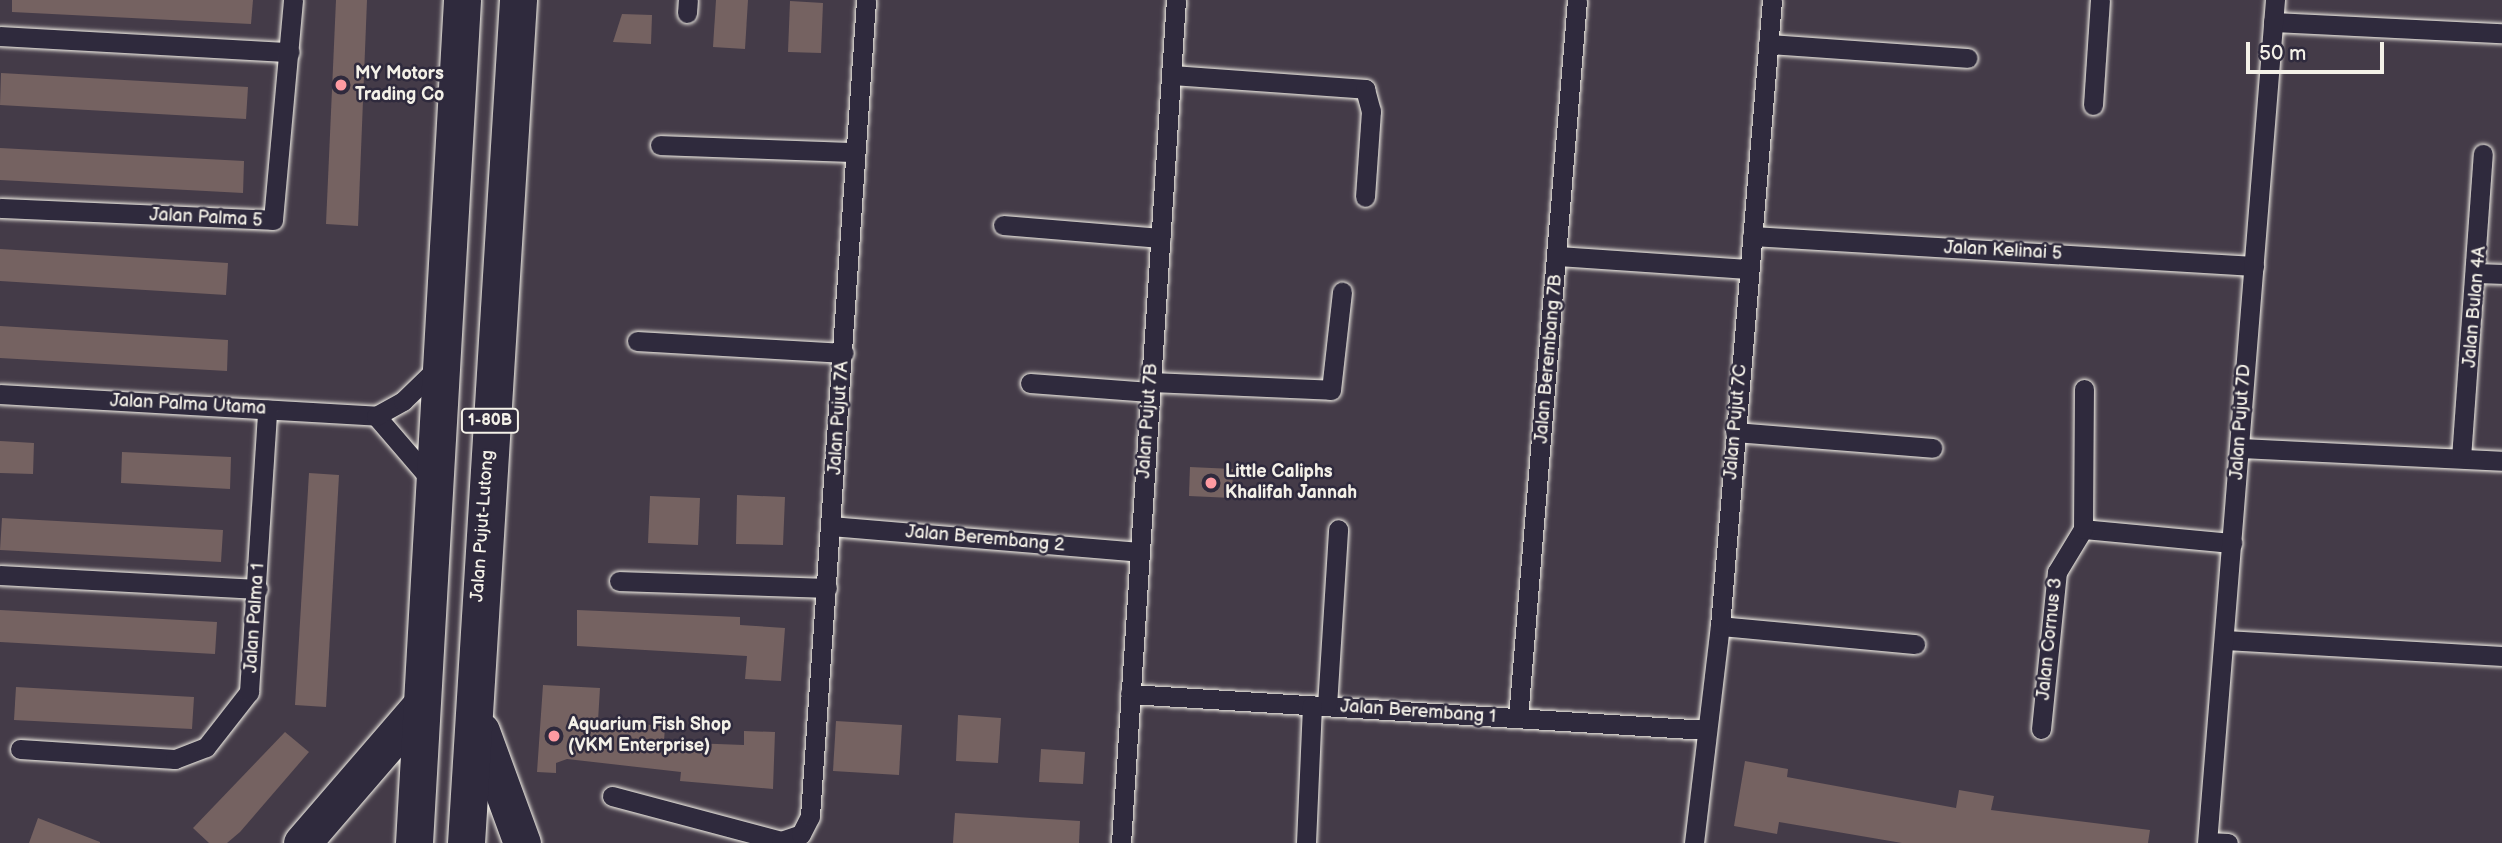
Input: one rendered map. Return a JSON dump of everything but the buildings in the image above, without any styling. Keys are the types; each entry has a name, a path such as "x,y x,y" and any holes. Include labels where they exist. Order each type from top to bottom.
{"highway":[{"path":"414,843 437,368 462,0"},
{"name":"Jalan Pujut-Lutong","path":"466,843 472,692 518,0"},
{"path":"472,692 492,770 522,843"},
{"path":"302,843 421,705"}],"street":[{"name":"Jalan Palma 5","path":"0,208 273,220 293,0"},
{"name":"Jalan Pujut 7A","path":"612,796 781,841 801,834 810,816 844,353 866,0"},
{"name":"Jalan Pujut 7B","path":"1121,843 1176,0"},
{"name":"Jalan Berembang 7B","path":"1518,718 1577,0"},
{"name":"Jalan Pujut 7C","path":"1694,843 1720,626 1772,0"},
{"path":"2093,105 2100,0"},
{"name":"Jalan Pujut 7D","path":"2208,842 2275,0"},
{"path":"2273,22 2502,33"},
{"path":"0,36 290,52"},
{"path":"1769,44 1968,58"},
{"path":"1172,75 1365,89 1371,111 1365,197"},
{"path":"660,145 855,152"},
{"name":"Jalan Bulan 4A","path":"2461,458 2479,273 2483,154"},
{"path":"1003,225 1160,238"},
{"name":"Jalan Kelinai 5","path":"1752,236 2254,267"},
{"path":"1558,256 1748,269"},
{"path":"2479,273 2502,274"},
{"path":"1030,383 1331,390 1342,292"},
{"path":"637,341 844,353"},
{"path":"432,481 376,416 403,401 437,368"},
{"name":"Jalan Cornus 3","path":"2041,729 2057,572 2082,529 2084,389"},
{"name":"Jalan Palma Utama","path":"0,394 376,416"},
{"name":"Jalan Palma 1","path":"20,749 175,759 206,747 249,692 258,589 267,410"},
{"path":"1735,432 1932,448"},
{"path":"2240,448 2502,461"},
{"name":"Jalan Berembang 2","path":"831,526 1139,552"},
{"path":"1306,843 1338,529"},
{"path":"2082,529 2232,543"},
{"path":"0,575 258,589"},
{"path":"620,581 827,588"},
{"path":"1720,626 1915,645"},
{"path":"2226,640 2502,656"},
{"name":"Jalan Berembang 1","path":"1130,694 1707,730"},
{"path":"2208,842 2228,843"}],"place":[{"name":"MY Motors Trading Co","path":"341,85"},
{"name":"Little Caliphs Khalifah Jannah","path":"1211,483"},
{"name":"Aquarium Fish Shop (VKM Enterprise)","path":"554,736"}]}
